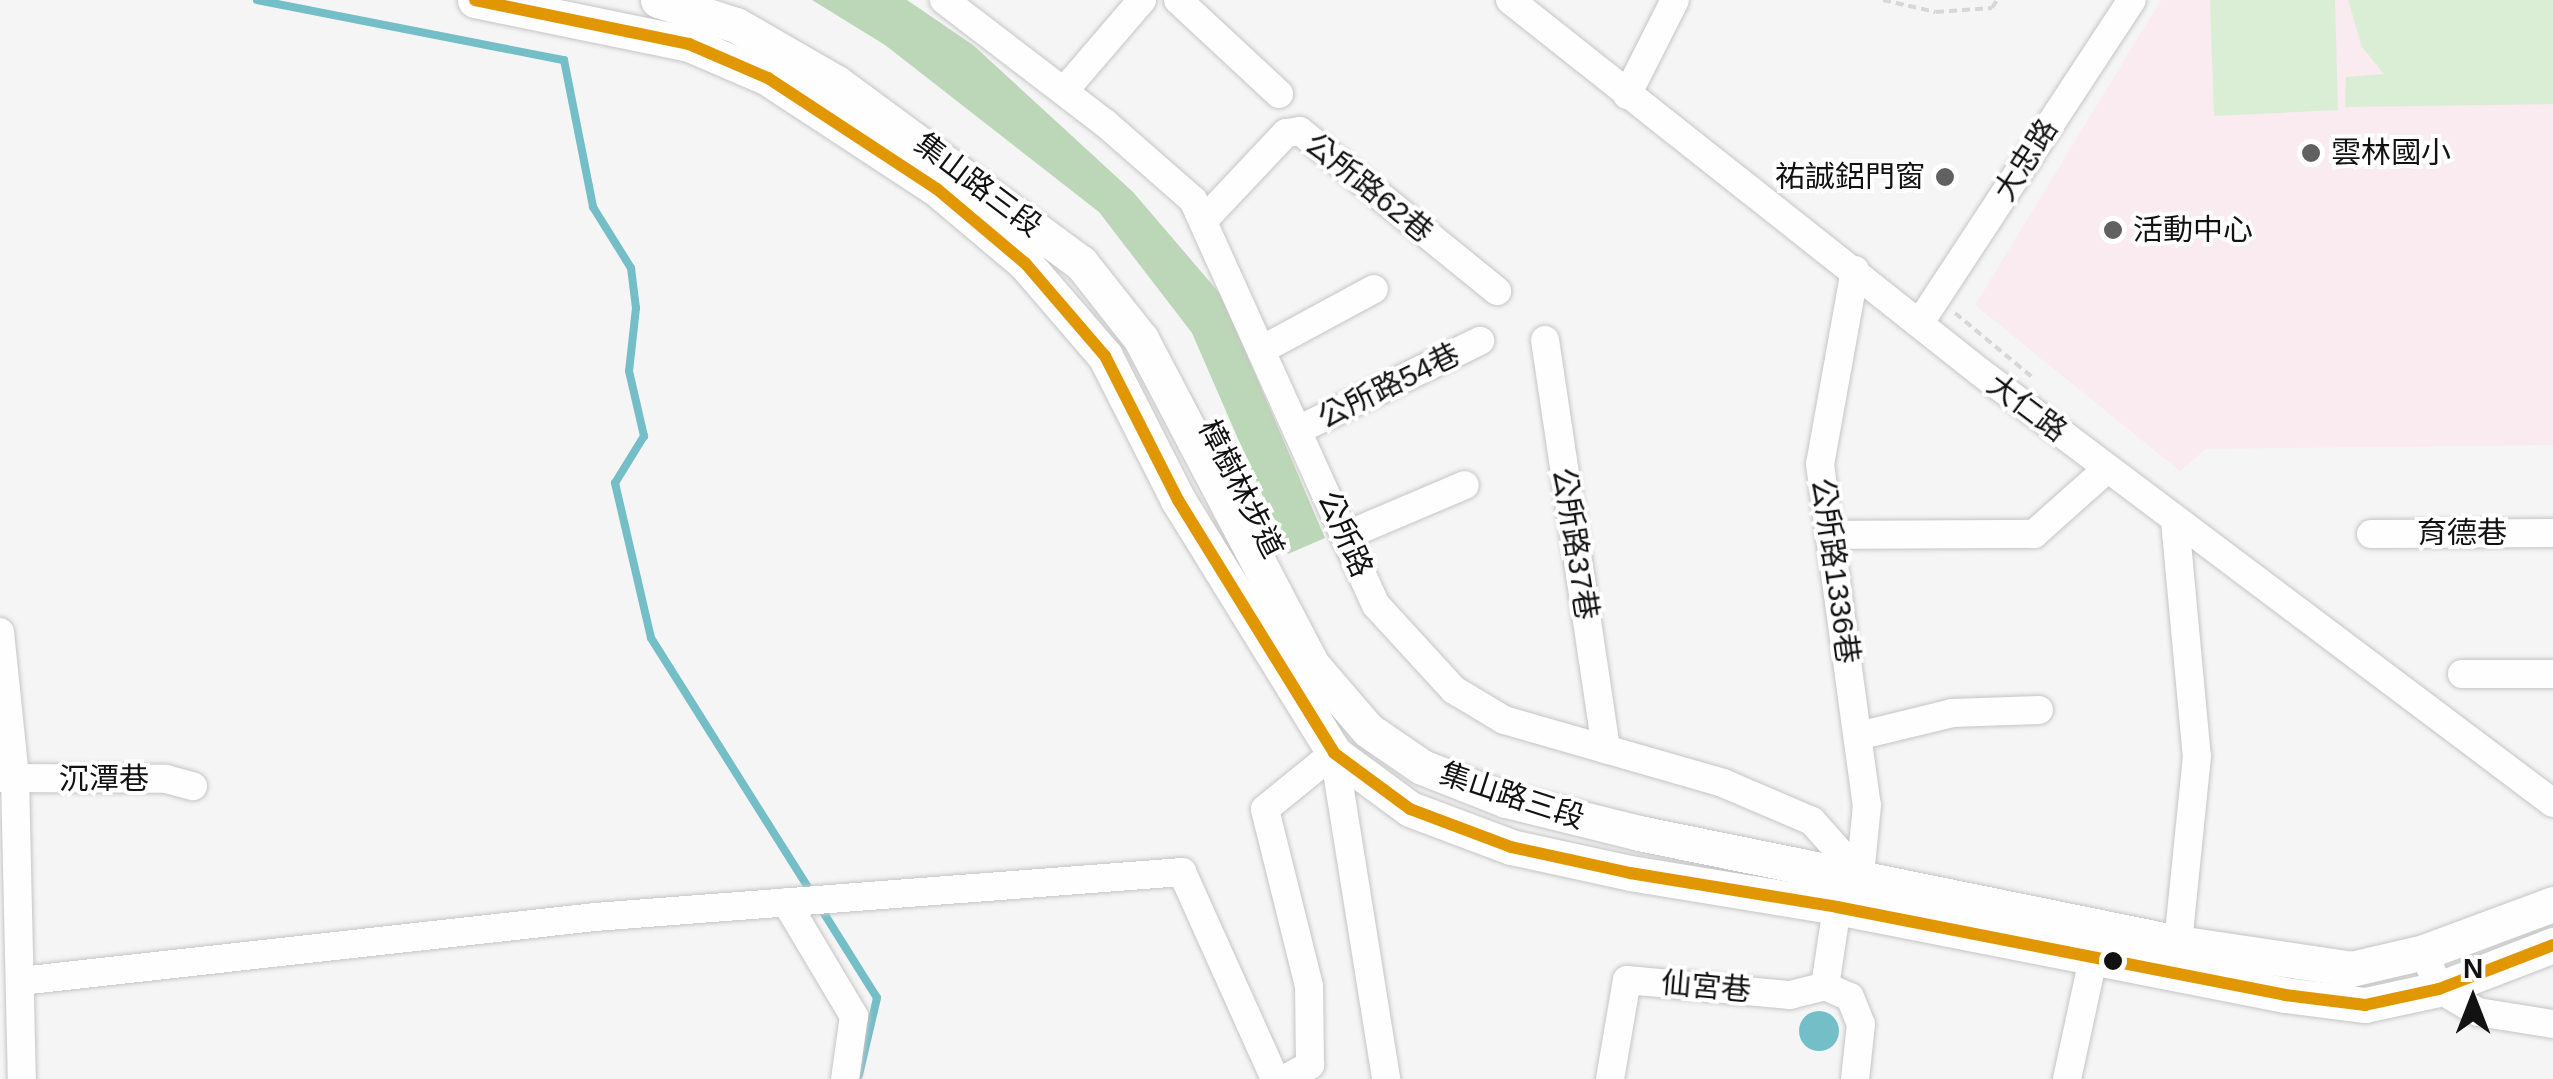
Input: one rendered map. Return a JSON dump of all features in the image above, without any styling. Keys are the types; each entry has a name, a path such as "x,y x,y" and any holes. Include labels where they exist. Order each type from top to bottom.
{"main road":[{"name":"集山路三段","path":"476,0 688,44 768,78 938,189 1025,263 1105,356 1178,500 1334,753 1410,809 1511,848 1837,907 2092,959 2365,1005 2439,989 2553,945"},
{"name":"集山路三段","path":"658,0 736,25 838,84 1081,263 1141,339 1313,666 1368,730 1422,766 1506,800 1640,833 1860,874 2178,943 2351,969 2424,952 2553,904"}],"street":[{"name":"公所路","path":"944,0 1064,91 1193,200 1376,604 1454,690 1504,720 1723,782 1812,822 1860,874"},
{"path":"1064,91 1142,0"},
{"path":"1178,0 1279,94"},
{"name":"大仁路","path":"1510,0 2175,521 2553,803"},
{"path":"1627,95 1675,0"},
{"name":"大忠路","path":"1921,321 2132,0"},
{"name":"公所路62巷","path":"1203,221 1286,133 1300,130 1497,292"},
{"name":"公所路1336巷","path":"1855,270 1820,464 1867,805 1860,874"},
{"path":"1263,349 1374,289"},
{"name":"公所路37巷","path":"1544,340 1606,749"},
{"name":"公所路54巷","path":"1298,430 1480,342"},
{"path":"1830,535 2034,534 2108,469"},
{"path":"1345,536 1466,485"},
{"path":"2175,521 2197,756 2178,943"},
{"name":"育德巷","path":"2371,534 2553,533"},
{"name":"沉潭巷","path":"0,632 8,778 10,944 22,981 22,1079"},
{"path":"2462,674 2553,674"},
{"path":"1858,736 1952,713 2039,710"},
{"path":"1285,1079 1310,1065 1309,986 1265,809 1334,753 1386,1079"},
{"name":"沉潭巷","path":"8,778 166,779 192,786"},
{"path":"22,981 595,916 1182,872 1275,1079"},
{"path":"1856,1079 1861,1024 1850,997 1825,986 1837,907 1860,874"},
{"path":"793,902 854,1016 844,1079"},
{"path":"2424,952 2439,989 2478,1012 2553,1024"},
{"path":"2067,1079 2092,959"},
{"name":"仙宮巷","path":"1610,1079 1627,980 1790,995 1825,986"}],"path":[{"path":"1884,0 1936,12 1992,8 1997,0"},
{"path":"1965,296 1955,312 2042,386"}],"shaded area":[{"name":"雲林國小","path":"2161,0 2553,0 2553,445 2206,449 2180,471 1975,305"}],"green space":[{"path":"812,0 907,0 973,45 1133,192 1222,296 1325,538 1288,554 1192,333 1099,212 885,45"},
{"path":"2210,0 2335,0 2338,110 2214,116"},
{"path":"2348,0 2553,0 2553,104 2345,107 2346,77 2384,74 2362,47"}],"water":[{"path":"1819,1011 1833,1017 1839,1031 1833,1045 1819,1051 1805,1045 1799,1031 1805,1017"}],"waterway":[{"path":"257,0 564,60 593,207 631,268 636,308 629,371 644,436 615,483 651,638 813,895"},
{"path":"820,907 877,998 859,1075"}],"transit line":[{"path":"475,0 689,44 768,78 937,189 1025,263 1105,356 1178,500 1334,753 1410,809 1511,847 1630,873 1837,907 2285,995 2365,1005 2439,989 2553,945"}],"place":[{"name":"雲林國小","path":"2311,153"},
{"name":"祐誠鋁門窗","path":"1945,177"},
{"name":"活動中心","path":"2113,230"}]}
